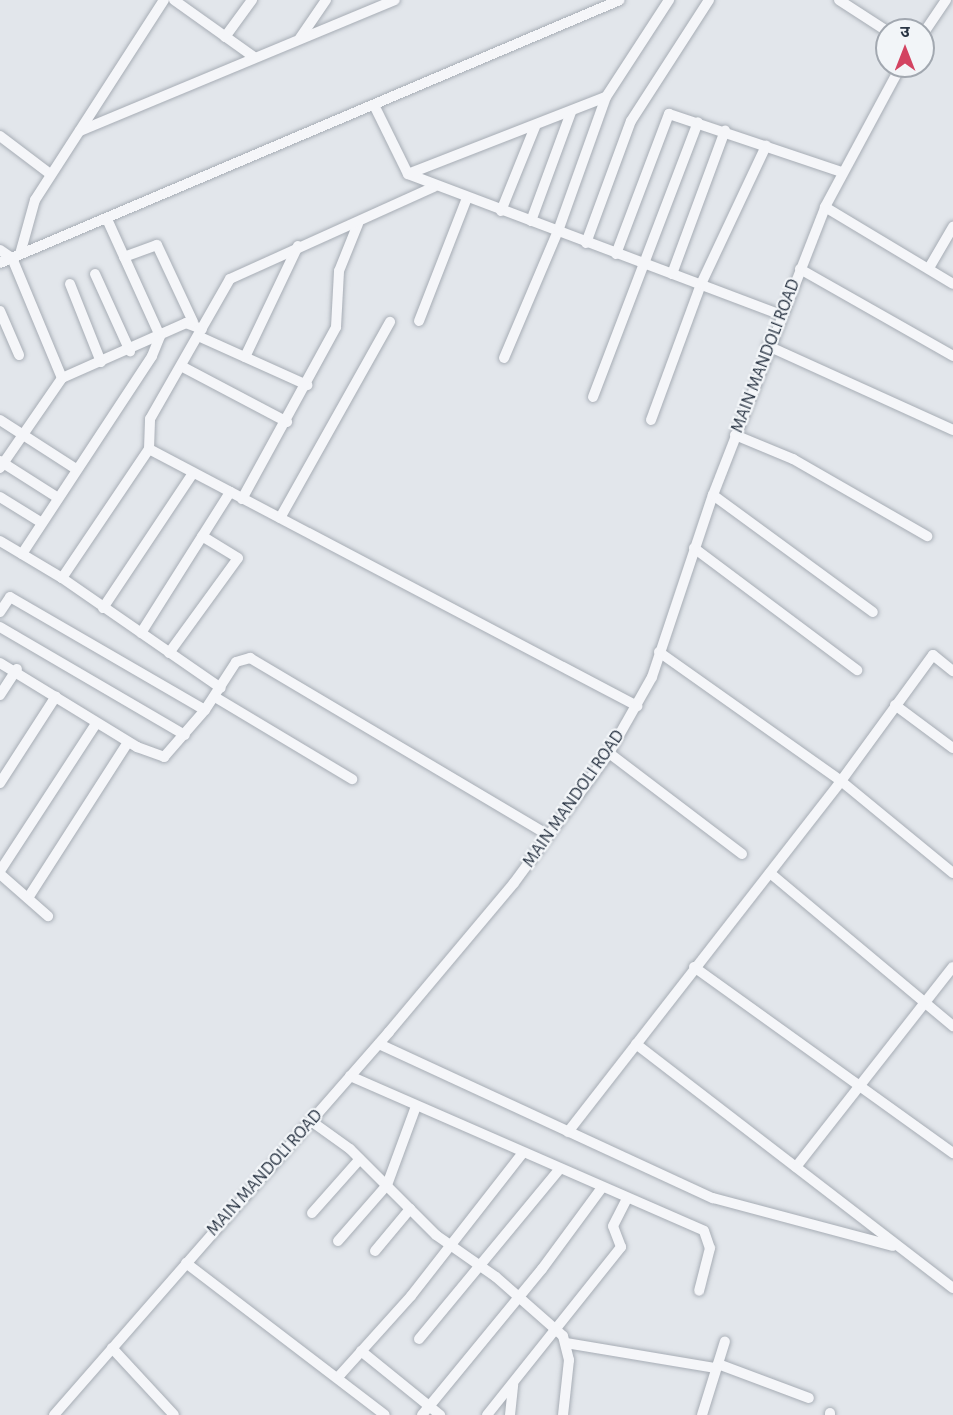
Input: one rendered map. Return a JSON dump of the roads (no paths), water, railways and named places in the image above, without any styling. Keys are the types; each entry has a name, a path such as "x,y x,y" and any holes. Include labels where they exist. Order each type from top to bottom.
{"street":[{"path":"62,378 16,256 27,219 50,174 164,0"},
{"path":"174,0 254,57"},
{"path":"225,37 252,0"},
{"path":"300,39 326,0"},
{"path":"80,131 395,0"},
{"path":"0,262 107,219 620,0"},
{"path":"504,358 558,231 606,97 669,0"},
{"path":"586,243 631,121 709,0"},
{"path":"839,0 875,23"},
{"path":"934,18 946,0"},
{"name":"MAIN MANDOLI ROAD","path":"54,1415 379,1044 548,835 609,753 637,706 659,652 712,495 768,346 825,207 841,172 894,78"},
{"path":"408,174 535,127 606,97"},
{"path":"374,105 408,174 434,187 782,315"},
{"path":"531,222 571,112"},
{"path":"616,254 666,116 676,114 841,172"},
{"path":"592,396 698,122"},
{"path":"501,211 535,127"},
{"path":"672,274 725,131"},
{"path":"0,136 50,174"},
{"path":"651,420 701,285 766,146"},
{"path":"62,578 149,449 150,419 181,366 197,329 230,279 298,246 358,224 434,187"},
{"path":"419,321 467,198"},
{"path":"825,207 953,284"},
{"path":"22,554 152,356 160,336 107,219"},
{"path":"242,499 287,422 336,327 339,271 358,224"},
{"path":"929,268 951,234"},
{"path":"124,257 158,245 197,329 245,357 307,385"},
{"path":"245,357 298,246"},
{"path":"0,249 16,256"},
{"path":"800,269 953,356"},
{"path":"95,274 130,351"},
{"path":"70,284 101,362"},
{"path":"0,311 19,355"},
{"path":"280,518 390,322"},
{"path":"58,498 1,464 62,378 130,351 160,336 197,329"},
{"path":"768,346 953,430"},
{"path":"181,366 287,422"},
{"path":"0,420 76,469"},
{"path":"735,435 793,459 927,536"},
{"path":"149,449 637,706"},
{"path":"103,608 192,473"},
{"path":"141,633 230,492"},
{"path":"712,495 873,612"},
{"path":"0,497 42,522"},
{"path":"169,652 238,558 202,536"},
{"path":"0,541 62,578 169,652 218,692 352,779"},
{"path":"694,548 857,670"},
{"path":"0,612 10,597 205,710"},
{"path":"0,627 185,735"},
{"path":"659,652 841,781 953,873"},
{"path":"568,1132 694,967 841,781 933,655 953,670"},
{"path":"0,663 17,669 96,724 128,742 164,757 205,710 236,662 250,658 548,835"},
{"path":"0,695 17,669"},
{"path":"0,783 56,696"},
{"path":"895,705 953,748"},
{"path":"48,916 0,873 96,724"},
{"path":"28,898 128,742"},
{"path":"609,753 742,854"},
{"path":"770,873 953,1026"},
{"path":"796,1167 953,966"},
{"path":"694,967 862,1085 953,1153"},
{"path":"379,1044 713,1198 893,1246"},
{"path":"636,1044 796,1167 893,1246 953,1288"},
{"path":"350,1076 601,1189 707,1233 710,1248 699,1291"},
{"path":"338,1241 387,1185 416,1106"},
{"path":"311,1121 360,1160 451,1246 520,1297 557,1331 566,1343 569,1360 563,1415"},
{"path":"339,1376 451,1246 522,1154"},
{"path":"312,1213 360,1160"},
{"path":"419,1339 559,1170"},
{"path":"425,1411 520,1297 601,1189"},
{"path":"487,1415 557,1331 621,1248 613,1226 627,1199"},
{"path":"375,1251 410,1209"},
{"path":"186,1263 339,1376 385,1415"},
{"path":"702,1415 725,1341"},
{"path":"566,1343 717,1366 809,1398"},
{"path":"112,1348 174,1415"},
{"path":"361,1351 425,1411 440,1415"},
{"path":"510,1415 513,1384"}]}
